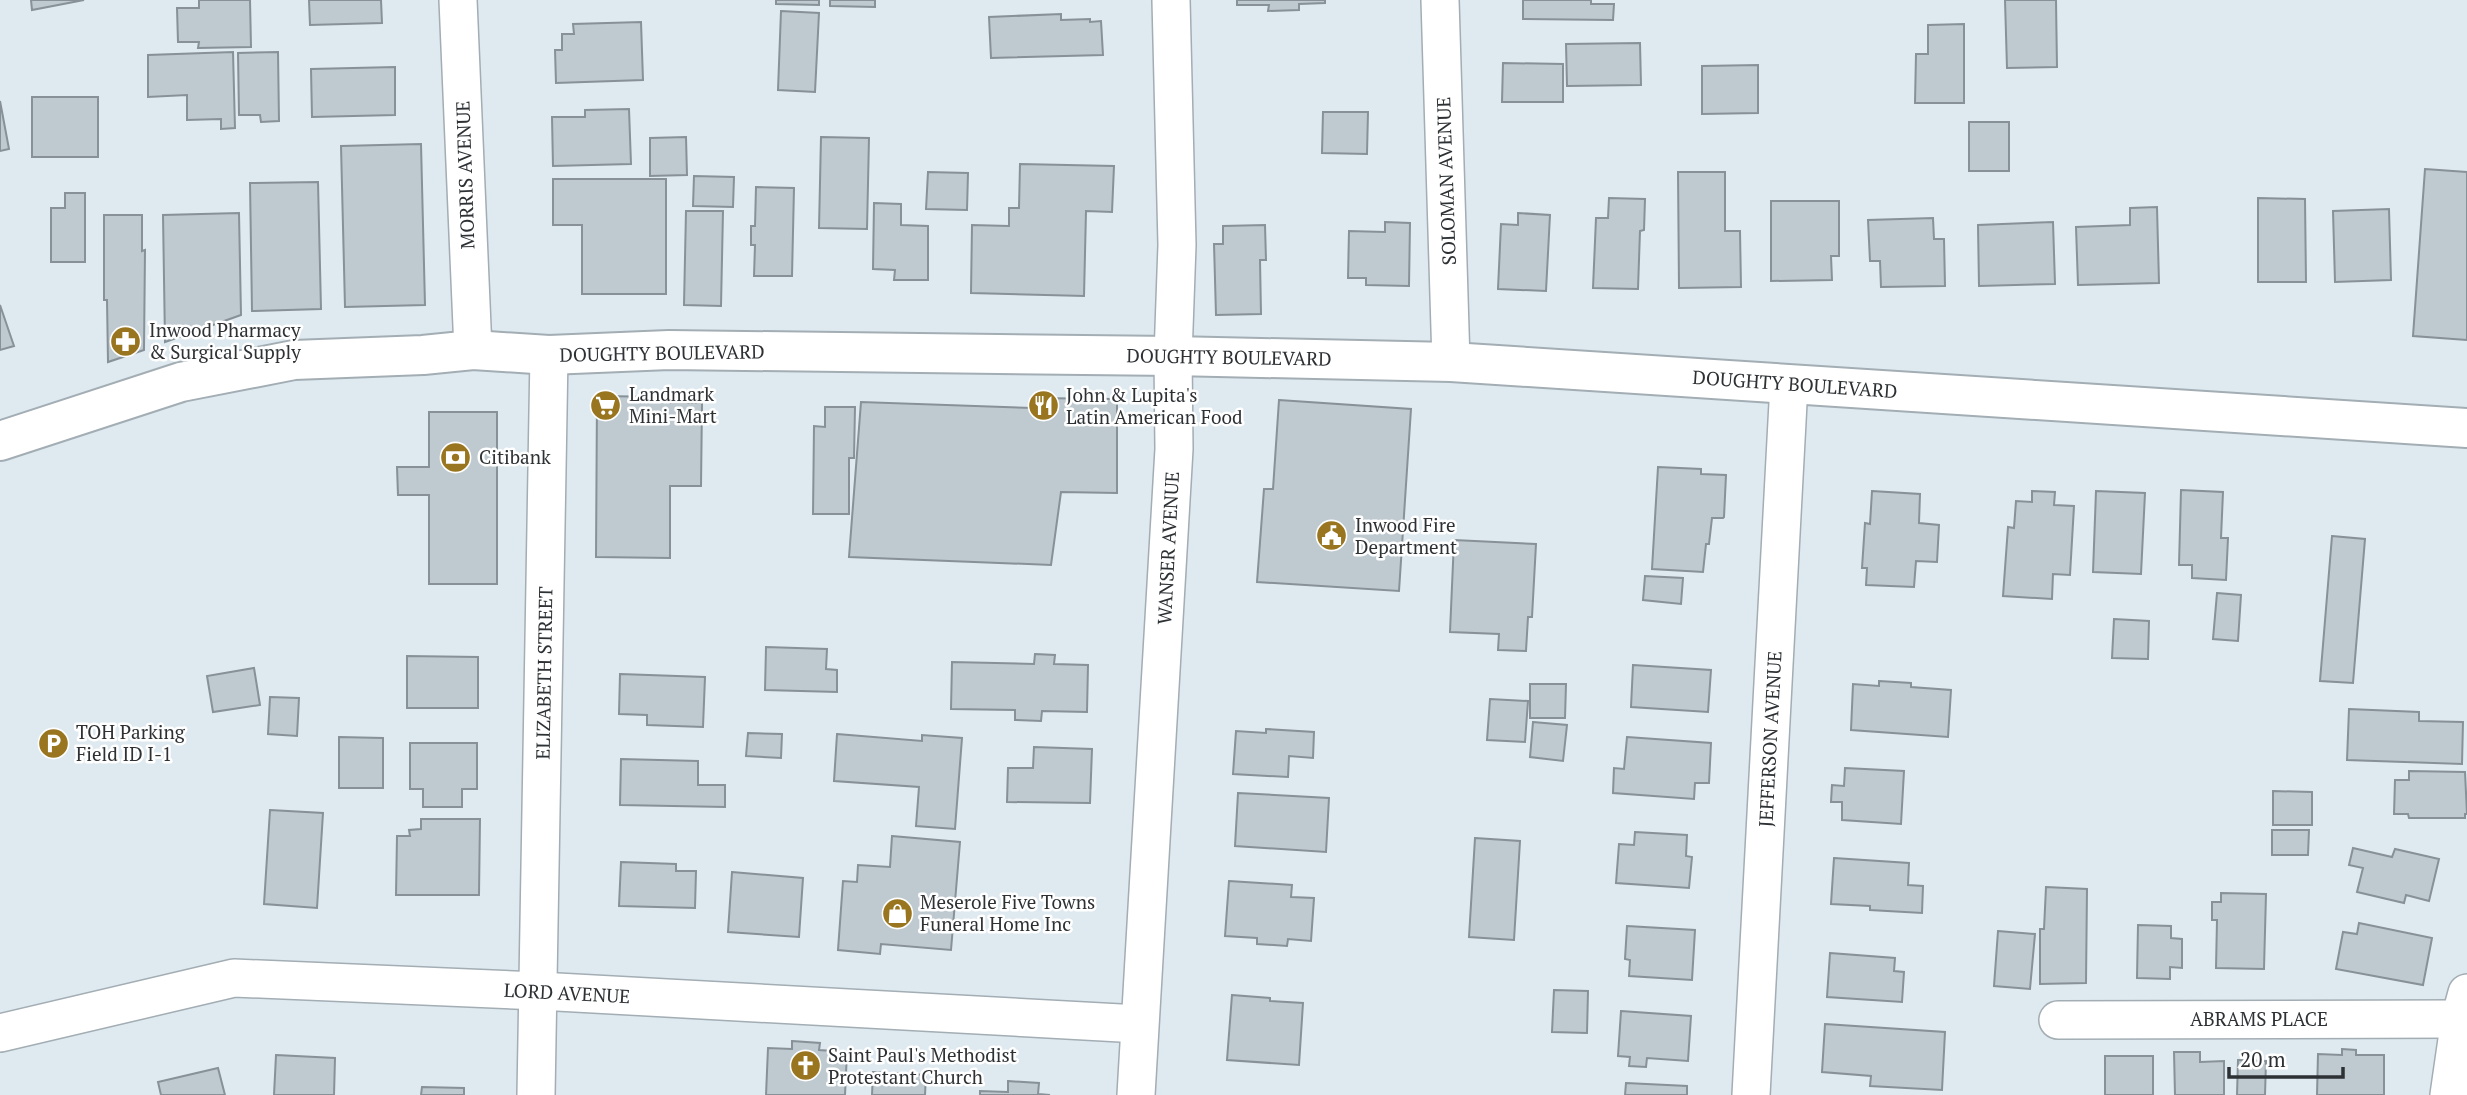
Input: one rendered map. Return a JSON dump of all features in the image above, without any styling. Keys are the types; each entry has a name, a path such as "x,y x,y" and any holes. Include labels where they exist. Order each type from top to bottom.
{"main road":[{"name":"DOUGHTY BOULEVARD","path":"0,441 181,382 294,360 424,355 473,350 548,355 669,350 1451,362 2467,428"}],"street":[{"name":"MORRIS AVENUE","path":"458,0 473,350"},
{"name":"WANSER AVENUE","path":"1136,1095 1174,449 1173,356 1177,246 1171,0"},
{"name":"SOLOMAN AVENUE","path":"1440,0 1451,362"},
{"name":"ELIZABETH STREET","path":"536,1095 548,355"},
{"name":"JEFFERSON AVENUE","path":"1751,1095 1789,384"},
{"name":"LORD AVENUE","path":"0,1033 234,978 539,991 1139,1024"},
{"name":"ABRAMS PLACE","path":"2058,1020 2463,1006"},
{"path":"2449,1095 2463,1006"}],"building":[{"path":"31,0 84,0 32,10"},
{"path":"199,0 250,0 251,47 198,48 199,42 178,42 177,8 199,8"},
{"path":"309,0 381,0 382,23 310,25"},
{"path":"776,0 819,0 819,5 776,4"},
{"path":"830,0 875,0 875,7 830,6"},
{"path":"1237,0 1325,0 1325,3 1299,4 1299,10 1268,11 1269,5 1237,5"},
{"path":"1523,0 1591,0 1591,4 1614,4 1613,20 1523,19"},
{"path":"2005,0 2056,0 2057,67 2007,68"},
{"path":"781,11 819,13 815,92 778,90"},
{"path":"1061,14 1061,20 1101,21 1103,55 991,58 989,17"},
{"path":"641,22 643,80 556,83 555,50 562,50 562,34 574,34 573,24"},
{"path":"1964,24 1964,103 1915,103 1916,54 1928,54 1928,25"},
{"path":"1640,43 1641,85 1567,86 1566,44"},
{"path":"233,52 235,128 221,129 221,119 187,120 187,95 148,97 148,55"},
{"path":"278,52 279,121 261,122 260,115 239,115 238,53"},
{"path":"1503,63 1563,64 1563,102 1502,102"},
{"path":"1758,65 1758,113 1702,114 1702,66"},
{"path":"395,67 395,115 312,117 311,69"},
{"path":"32,97 98,97 98,157 32,157"},
{"path":"0,101 9,149 0,151"},
{"path":"629,109 631,164 553,166 552,117 585,117 585,110"},
{"path":"1323,112 1368,112 1367,154 1322,153"},
{"path":"1969,122 2009,122 2009,171 1969,171"},
{"path":"686,137 687,175 650,176 650,138"},
{"path":"821,137 869,138 867,229 819,228"},
{"path":"421,144 425,305 345,307 341,146"},
{"path":"1020,164 1114,166 1112,212 1086,211 1084,296 971,293 972,225 1009,226 1009,208 1019,208"},
{"path":"2425,169 2467,172 2467,340 2413,336"},
{"path":"928,172 968,173 967,210 926,209"},
{"path":"1678,172 1725,172 1725,231 1740,231 1741,287 1679,288"},
{"path":"694,176 734,177 733,207 693,206"},
{"path":"553,179 666,179 666,294 582,294 582,225 553,225"},
{"path":"318,182 321,309 252,311 250,183"},
{"path":"756,187 794,188 792,276 754,276 755,245 751,245 751,226 755,226"},
{"path":"65,193 85,193 85,262 51,262 51,208 65,208"},
{"path":"1609,198 1645,199 1644,230 1640,231 1638,289 1593,288 1596,218 1608,218"},
{"path":"2258,198 2305,199 2306,282 2258,282"},
{"path":"1771,201 1839,201 1839,256 1831,256 1832,280 1771,281"},
{"path":"874,203 901,204 901,225 928,226 928,280 894,280 895,270 873,269"},
{"path":"2157,207 2159,283 2078,285 2076,227 2130,225 2130,208"},
{"path":"2389,209 2391,280 2335,282 2333,211"},
{"path":"686,211 723,211 721,306 684,305"},
{"path":"239,213 241,315 165,342 163,215"},
{"path":"1518,213 1550,215 1546,291 1498,289 1501,224 1518,225"},
{"path":"104,215 142,215 142,251 145,250 144,350 108,362 107,300 104,300"},
{"path":"1933,218 1934,239 1944,239 1945,286 1881,287 1880,261 1870,261 1868,220"},
{"path":"1385,222 1410,223 1409,286 1366,285 1366,278 1348,278 1349,231 1385,232"},
{"path":"2053,222 2055,284 1979,286 1978,225"},
{"path":"1265,225 1266,260 1260,260 1261,314 1216,315 1214,244 1223,244 1223,226"},
{"path":"0,305 14,346 0,350"},
{"path":"597,396 671,397 671,403 702,403 701,486 670,486 670,558 596,557"},
{"path":"1032,398 1117,399 1117,493 1061,492 1051,565 849,557 861,402 1033,408"},
{"name":"Inwood Fire Department","path":"1279,400 1411,409 1399,591 1257,582 1264,489 1273,489"},
{"path":"825,407 855,407 854,458 849,458 849,514 813,514 814,426 825,427"},
{"path":"429,412 497,412 497,584 429,584 429,495 398,495 397,467 429,467"},
{"path":"1658,467 1701,469 1701,474 1726,475 1724,517 1712,518 1703,572 1652,569"},
{"path":"2181,490 2223,492 2221,538 2228,538 2226,580 2192,578 2192,565 2179,565"},
{"path":"1872,491 1920,494 1919,523 1939,525 1937,562 1916,561 1914,587 1866,585 1867,568 1862,568 1865,523 1870,524"},
{"path":"2032,491 2055,492 2054,505 2074,506 2070,575 2053,574 2052,599 2003,596 2008,527 2014,528 2016,501 2032,502"},
{"path":"2096,491 2145,493 2141,574 2093,572"},
{"path":"2332,536 2365,539 2353,683 2320,681"},
{"path":"1454,540 1536,544 1532,617 1528,617 1526,651 1498,650 1499,634 1450,632"},
{"path":"1645,576 1683,578 1681,604 1643,600"},
{"path":"2217,593 2241,595 2238,641 2213,639"},
{"path":"2114,619 2149,621 2148,659 2112,658"},
{"path":"766,647 827,649 826,669 837,670 837,692 765,690"},
{"path":"1035,654 1055,655 1054,664 1088,665 1087,712 1042,711 1041,721 1015,720 1015,710 951,709 952,662 1034,664"},
{"path":"407,656 478,657 478,708 407,708"},
{"path":"1633,665 1711,670 1708,712 1631,707"},
{"path":"254,668 260,705 213,712 207,676"},
{"path":"620,674 705,677 703,727 647,725 647,715 619,714"},
{"path":"1879,681 1951,690 1948,737 1851,730 1853,684 1879,686"},
{"path":"1530,684 1566,684 1565,718 1530,718"},
{"path":"270,697 299,698 297,736 268,734"},
{"path":"1490,699 1528,701 1525,742 1487,740"},
{"path":"2349,709 2419,712 2419,721 2463,722 2462,764 2347,760"},
{"path":"1533,722 1567,725 1563,761 1530,757"},
{"path":"1266,729 1314,732 1313,758 1289,756 1288,777 1233,774 1236,731 1266,733"},
{"path":"748,733 782,734 781,758 746,756"},
{"path":"837,734 922,741 922,735 962,738 955,829 916,826 919,787 834,781"},
{"path":"339,737 383,738 383,788 339,788"},
{"path":"1627,737 1711,743 1709,783 1695,783 1694,799 1613,793 1614,768 1624,769"},
{"path":"410,743 477,743 477,789 462,789 462,807 423,807 423,789 410,789"},
{"path":"1034,747 1092,749 1090,803 1007,802 1008,768 1033,768"},
{"path":"621,759 698,761 698,785 725,785 725,807 620,805"},
{"path":"1845,768 1904,771 1901,824 1842,820 1842,802 1831,802 1832,785 1844,786"},
{"path":"2409,771 2465,772 2465,818 2409,818 2408,814 2394,814 2395,780 2409,780"},
{"path":"2273,791 2312,792 2312,825 2273,825"},
{"path":"1238,793 1329,798 1326,852 1235,846"},
{"path":"270,810 323,813 317,908 264,904"},
{"path":"421,819 480,819 479,895 396,895 397,836 410,836 409,830 421,829"},
{"path":"2272,830 2309,830 2308,855 2272,855"},
{"path":"1635,832 1687,835 1686,856 1692,857 1689,888 1616,883 1619,844 1634,845"},
{"name":"Meserole Five Towns Funeral Home Inc","path":"892,836 960,842 951,950 881,944 880,954 838,950 843,881 857,882 858,865 890,867"},
{"path":"1475,838 1520,841 1514,940 1469,937"},
{"path":"2353,848 2392,857 2395,849 2439,859 2429,901 2406,895 2404,903 2357,892 2363,868 2349,865"},
{"path":"1834,858 1909,863 1908,885 1923,886 1922,913 1870,910 1870,906 1831,904"},
{"path":"621,862 676,864 676,871 696,871 695,908 619,906"},
{"path":"732,872 803,878 799,937 728,932"},
{"path":"1229,881 1292,885 1291,897 1314,898 1311,941 1288,939 1287,946 1257,944 1257,938 1225,936"},
{"path":"2046,887 2087,889 2086,983 2040,984 2040,929 2044,929"},
{"path":"2221,893 2266,894 2264,969 2216,968 2217,920 2212,920 2212,902 2221,902"},
{"path":"2359,923 2432,938 2423,985 2336,969 2343,932 2357,934"},
{"path":"2138,925 2171,926 2171,938 2182,939 2182,968 2170,967 2170,979 2137,978"},
{"path":"1627,926 1695,930 1692,980 1629,976 1630,960 1625,959"},
{"path":"1998,931 2035,934 2030,989 1994,986"},
{"path":"1830,953 1895,958 1894,971 1904,972 1902,1002 1827,997"},
{"path":"1554,990 1588,991 1587,1033 1552,1032"},
{"path":"1232,995 1303,1003 1299,1065 1227,1060"},
{"path":"1621,1011 1691,1016 1688,1061 1647,1058 1646,1067 1629,1066 1630,1057 1618,1056"},
{"path":"1825,1024 1945,1032 1942,1090 1870,1086 1871,1076 1822,1072"},
{"path":"792,1041 820,1043 819,1050 847,1052 845,1095 766,1095 768,1048 792,1049"},
{"path":"2342,1049 2356,1050 2356,1055 2384,1055 2384,1095 2317,1095 2318,1054 2342,1055"},
{"path":"2174,1052 2200,1052 2200,1062 2224,1061 2224,1095 2175,1095"},
{"path":"276,1055 335,1058 334,1095 274,1095"},
{"path":"2105,1056 2153,1056 2153,1095 2105,1095"},
{"path":"2238,1060 2266,1061 2265,1095 2237,1095"},
{"path":"218,1068 225,1095 161,1095 158,1082"},
{"path":"873,1072 926,1075 925,1095 872,1095"},
{"path":"1008,1081 1039,1083 1038,1094 1050,1095 980,1095 980,1091 1008,1092"},
{"path":"1626,1083 1687,1086 1687,1095 1625,1095"},
{"path":"422,1087 464,1088 464,1095 421,1095"}],"place":[{"name":"Inwood Pharmacy & Surgical Supply","path":"126,341"},
{"name":"Landmark Mini-Mart","path":"606,405"},
{"name":"John & Lupita's Latin American Food","path":"1043,406"},
{"name":"Citibank","path":"456,457"},
{"name":"Inwood Fire Department","path":"1332,536"},
{"name":"TOH Parking Field ID I-1","path":"53,743"},
{"name":"Meserole Five Towns Funeral Home Inc","path":"897,913"},
{"name":"Saint Paul's Methodist Protestant Church","path":"805,1066"}]}
